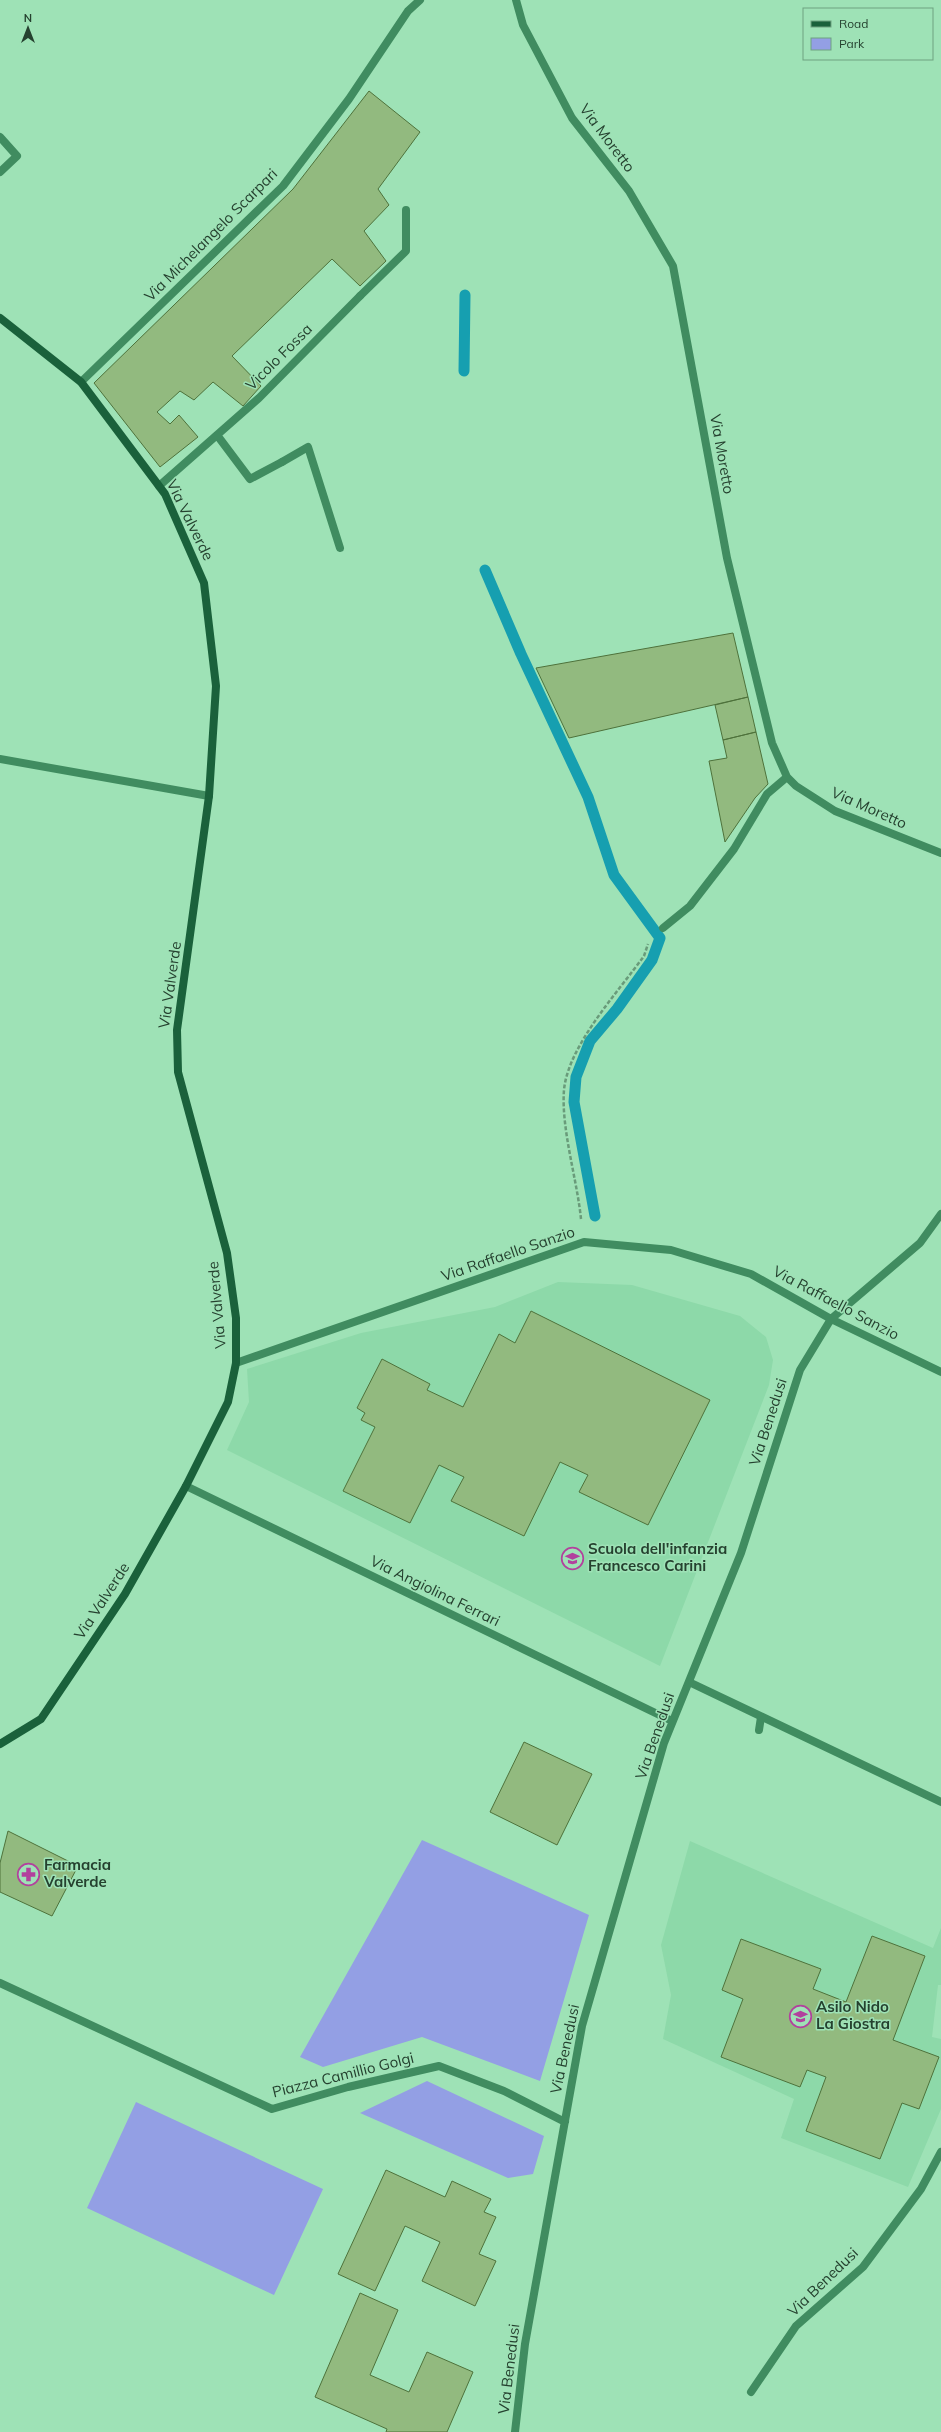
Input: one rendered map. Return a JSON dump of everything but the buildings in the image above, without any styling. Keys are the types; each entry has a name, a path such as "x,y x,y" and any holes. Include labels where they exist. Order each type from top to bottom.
{"street":[{"name":"Via Michelangelo Scarpari","path":"81,382 283,186 349,99 408,11 420,0"},
{"name":"Via Moretto","path":"516,0 523,25 572,118 629,190 673,266 727,558 772,743 787,777 835,811 941,853"},
{"path":"0,137 18,156 0,172"},
{"name":"Vicolo Fossa","path":"159,486 259,398 406,251 406,210"},
{"name":"Via Valverde","path":"0,318 81,382 165,494 204,583 216,686 209,796 177,1030 178,1072 227,1253 236,1318 236,1363 228,1402 186,1486 125,1594 41,1719 0,1744"},
{"path":"217,435 250,479 308,447 340,548"},
{"path":"0,759 209,796"},
{"path":"663,928 690,906 734,849 767,794 787,777"},
{"name":"Via Benedusi","path":"515,2432 525,2344 582,2026 672,1721 741,1553 800,1370 830,1319 920,1243 941,1214"},
{"name":"Via Raffaello Sanzio","path":"236,1363 584,1242 671,1250 751,1274 830,1319 941,1372"},
{"name":"Via Angiolina Ferrari","path":"186,1486 672,1721"},
{"name":"Via Benedusi","path":"689,1682 941,1802"},
{"path":"759,1730 761,1716"},
{"name":"Piazza Camillio Golgi","path":"0,1983 272,2109 348,2087 439,2066 504,2091 564,2122"},
{"name":"Via Benedusi","path":"751,2392 796,2326 862,2267 921,2189 941,2152"}],"path":[{"path":"581,1223 565,1120 564,1090 576,1050 644,956 649,942"}],"shaded area":[{"name":"Scuola dell'infanzia Francesco Carini","path":"558,1282 632,1285 740,1316 766,1337 773,1360 769,1385 660,1666 227,1450 249,1402 247,1369 361,1333 495,1307"},
{"name":"Asilo Nido La Giostra","path":"690,1841 933,1948 941,1928 941,1985 938,1985 932,2037 941,2039 941,2109 908,2187 781,2138 794,2099 663,2039 671,1995 661,1945"}],"green space":[{"path":"422,1840 589,1915 540,2081 422,2037 323,2067 300,2057"},
{"path":"427,2081 544,2136 533,2174 508,2178 360,2113"},
{"path":"136,2102 323,2189 274,2295 87,2208"}],"waterway":[{"path":"464,371 465,295"},
{"path":"485,570 521,654 588,797 614,875 660,938 652,960 617,1009 590,1041 576,1077 574,1102 595,1216"}],"place":[{"name":"Scuola dell'infanzia Francesco Carini","path":"573,1558"},
{"name":"Farmacia Valverde","path":"29,1874"},
{"name":"Asilo Nido La Giostra","path":"801,2016"}]}
